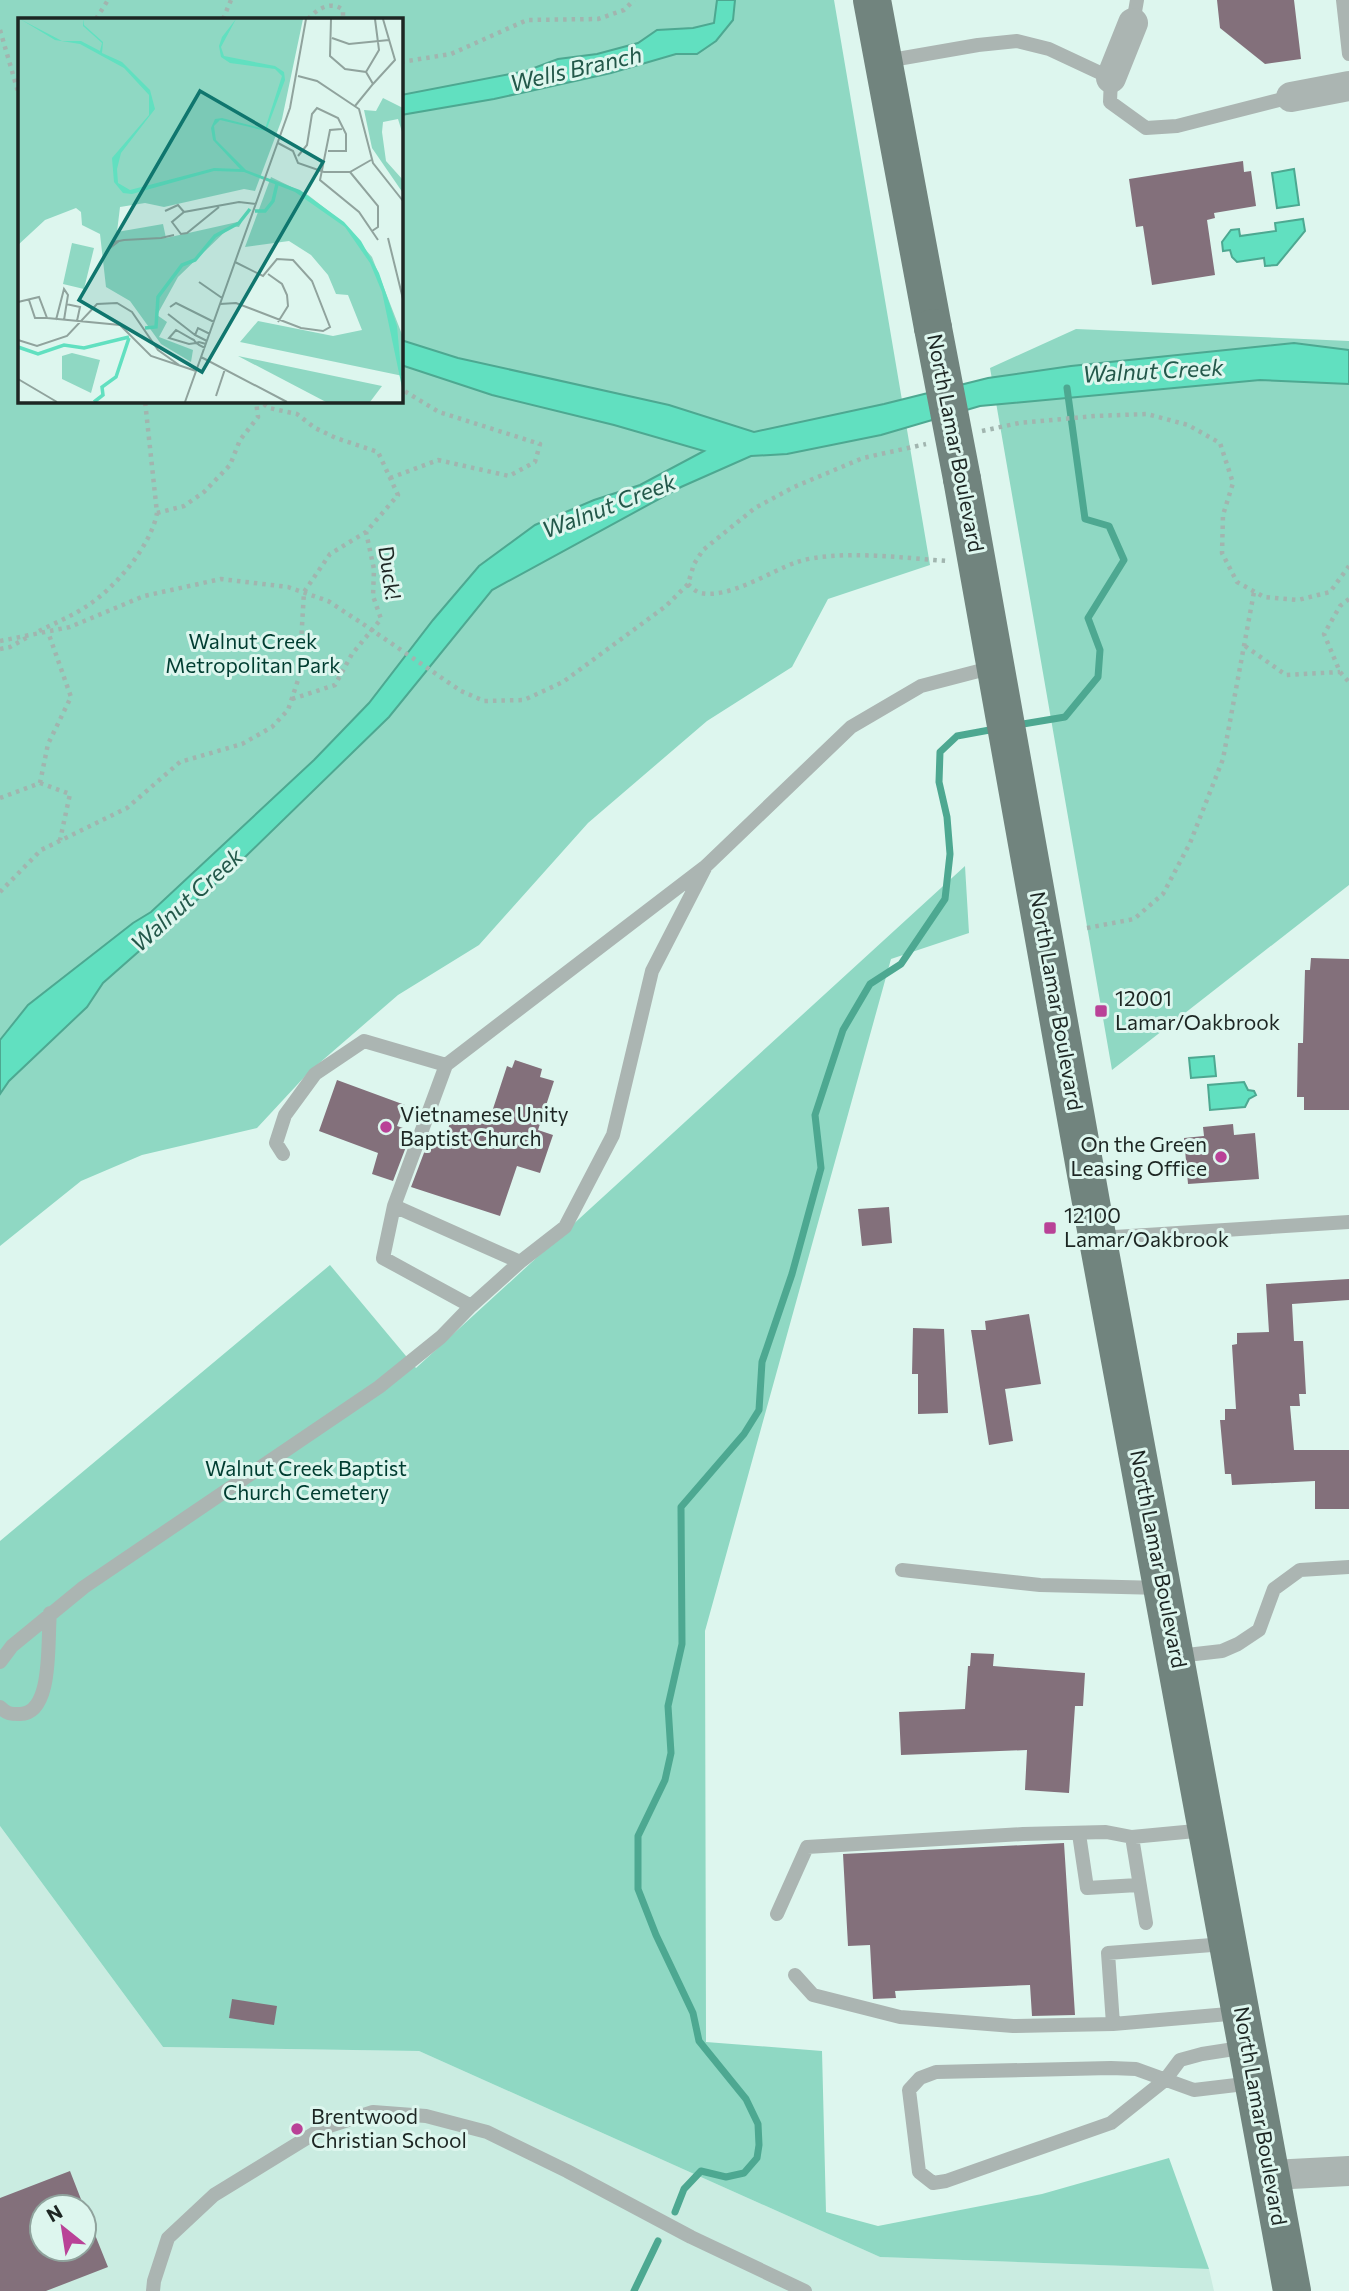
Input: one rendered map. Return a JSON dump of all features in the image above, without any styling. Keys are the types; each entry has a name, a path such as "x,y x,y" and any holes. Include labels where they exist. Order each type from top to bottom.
{"main road":[{"name":"North Lamar Boulevard","path":"872,0 962,479 1098,1238 1292,2291"}],"street":[{"path":"1111,78 1135,12"},
{"path":"1290,97 1349,86"},
{"path":"1272,2175 1349,2171"}],"lane":[{"path":"1343,0 1349,54"},
{"path":"885,62 978,45 1017,41 1049,49 1111,78 1110,102 1146,128 1177,127 1290,97"},
{"path":"471,1306 383,1258 394,1206 446,1065 706,866 851,727 921,686 997,670"},
{"path":"0,1662 12,1646 84,1587 379,1387 441,1336 520,1262 565,1227 613,1135 652,971 706,866"},
{"path":"283,1154 276,1143 285,1115 315,1074 364,1041 446,1065"},
{"path":"394,1206 520,1262"},
{"path":"1098,1238 1349,1223"},
{"path":"1176,1656 1222,1651 1259,1630 1274,1590 1300,1570 1349,1567"},
{"path":"902,1570 1040,1585 1163,1588"},
{"path":"0,1707 8,1714 26,1714 40,1703 46,1680 50,1613"},
{"path":"777,1914 807,1847 1023,1834 1106,1832 1132,1837 1208,1830"},
{"path":"1079,1834 1087,1888 1138,1885"},
{"path":"1132,1837 1146,1923"},
{"path":"1113,2024 1108,1954 1228,1943"},
{"path":"795,1975 813,1995 900,2017 1013,2026 1113,2024 1248,2048"},
{"path":"1248,2048 1194,2090 1164,2080 1136,2070 1094,2067 936,2072 920,2078 909,2090 919,2172 933,2183 946,2181 1111,2123 1164,2080 1181,2060 1202,2054 1248,2048"},
{"path":"153,2291 153,2281 168,2238 214,2195 323,2128 373,2112 426,2116 487,2132 568,2171 691,2237 805,2291"}],"path":[{"path":"97,18 108,0"},
{"path":"223,18 231,0"},
{"path":"402,62 451,54 527,20 598,19 624,10 634,0"},
{"path":"309,18 331,4 338,5 343,10 343,18"},
{"path":"0,30 18,92"},
{"path":"390,478 438,460 509,476 535,462 540,443 439,412 402,390"},
{"path":"47,630 89,605 130,567 155,524 157,513 145,402"},
{"path":"157,513 184,506 204,492 230,466 240,440 258,416 258,402"},
{"path":"0,892 41,850 127,808 180,762 242,744 272,727 288,710 299,677 304,593 330,554 366,532 398,495 379,452 336,438 315,428 297,414 269,408 260,402"},
{"path":"980,432 1019,423 1094,415 1147,414 1188,425 1220,443 1233,483 1223,515 1222,553 1237,582 1264,597 1298,600 1330,592 1349,566"},
{"path":"0,641 70,627 144,596 221,579 288,587 328,601 461,691 484,701 524,700 563,682 666,606 688,584 694,564 703,550 755,508 794,487 863,458 928,443"},
{"name":"Duck!","path":"292,700 335,685 352,654 381,619 373,596 374,569 366,532"},
{"path":"688,584 699,593 714,594 738,588 779,568 809,559 862,557 949,561"},
{"path":"1087,928 1134,919 1163,894 1190,843 1223,759 1254,592"},
{"path":"1349,599 1340,606 1324,634 1340,672 1349,682"},
{"path":"40,783 47,744 71,697 47,630"},
{"path":"0,649 10,647 34,634"},
{"path":"1245,646 1286,675 1340,672"},
{"path":"0,798 40,783 70,794 60,840"}],"shaded area":[{"name":"Brentwood Christian School","path":"0,1826 163,2047 419,2051 880,2257 1209,2269 1214,2291 0,2291"}],"green space":[{"name":"Walnut Creek Metropolitan Park","path":"0,0 834,0 930,565 828,599 792,667 707,721 588,823 479,945 398,995 309,1072 257,1128 142,1155 81,1181 0,1246"},
{"path":"1076,329 1349,341 1349,885 1112,1070 990,368"},
{"name":"Walnut Creek Baptist Church Cemetery","path":"965,866 969,933 891,959 705,1631 706,2042 822,2051 826,2212 878,2226 1042,2194 1169,2158 1209,2269 880,2257 419,2051 163,2047 0,1826 0,1541 330,1265 416,1368"}],"water":[{"name":"Wells Branch","path":"717,0 735,0 733,20 716,41 697,54 676,54 611,73 494,99 402,115 402,95 526,71 558,59 597,54 638,43 657,30 693,28 714,23"},
{"path":"1294,169 1299,205 1277,208 1272,173"},
{"path":"1303,219 1305,231 1277,265 1265,266 1264,258 1237,262 1230,250 1223,251 1222,242 1231,230 1239,229 1240,236 1276,231 1275,223"},
{"name":"Walnut Creek","path":"402,340 458,358 669,405 754,432 988,378 1071,366 1294,343 1349,350 1349,384 1260,380 980,406 881,435 787,454 751,456 681,487 492,590 389,717 239,863 103,983 87,1007 9,1081 0,1094 0,1040 28,1005 151,912 314,760 369,703 479,566 535,525 594,500 640,485 704,451 614,425 492,395 402,365"},
{"path":"1214,1056 1216,1076 1191,1078 1189,1058"},
{"path":"1244,1082 1248,1090 1254,1091 1256,1095 1249,1099 1245,1107 1210,1110 1208,1085"}],"building":[{"path":"1217,0 1294,0 1301,59 1265,64 1220,28"},
{"path":"1243,161 1244,172 1251,171 1256,206 1214,213 1215,218 1207,220 1215,275 1152,285 1143,226 1136,227 1129,179"},
{"path":"1311,958 1349,959 1349,1110 1304,1110 1304,1097 1297,1097 1298,1043 1303,1043 1305,970 1310,970"},
{"path":"515,1060 542,1069 540,1077 554,1081 538,1130 553,1135 540,1173 517,1166 500,1216 411,1187 430,1137 444,1141 452,1117 459,1119 461,1112 489,1121 507,1066 512,1068"},
{"path":"337,1080 405,1105 397,1126 412,1131 393,1181 372,1174 378,1153 319,1131"},
{"name":"On the Green Leasing Office","path":"1233,1124 1234,1135 1255,1133 1259,1179 1188,1184 1184,1138 1204,1136 1203,1127"},
{"path":"889,1207 892,1243 862,1246 858,1209"},
{"path":"1349,1279 1349,1300 1292,1304 1294,1341 1303,1341 1306,1394 1299,1394 1300,1406 1290,1406 1294,1450 1349,1450 1349,1509 1315,1509 1315,1481 1232,1485 1231,1474 1225,1474 1220,1420 1225,1420 1225,1409 1236,1409 1232,1345 1237,1344 1237,1333 1269,1332 1266,1284"},
{"path":"1029,1314 1041,1384 1005,1389 1013,1441 989,1445 971,1330 986,1330 985,1321"},
{"path":"913,1328 944,1329 948,1413 918,1414 918,1374 912,1374"},
{"path":"971,1653 994,1654 993,1666 1085,1673 1083,1706 1075,1706 1069,1793 1025,1790 1027,1750 901,1755 899,1712 965,1709"},
{"path":"1064,1843 1075,2015 1032,2016 1030,1985 895,1991 896,1998 873,1999 870,1945 848,1946 843,1854"},
{"path":"232,1999 277,2006 274,2025 229,2018"},
{"path":"70,2171 79,2193 28,2193 28,2263 98,2263 98,2242 108,2267 46,2291 0,2291 0,2198"}],"waterway":[{"path":"1017,725 1065,717 1098,677 1100,650 1088,618 1124,560 1109,526 1085,519 1067,388"},
{"path":"675,2212 684,2189 701,2171 726,2177 744,2173 757,2158 759,2145 758,2124 746,2099 699,2041 693,2013 656,1935 638,1889 638,1836 665,1780 671,1753 668,1706 682,1644 681,1507 744,1434 759,1410 762,1362 792,1274 821,1168 815,1115 843,1030 870,984 901,964 945,899 950,854 947,817 939,782 940,752 957,736 995,729"},
{"path":"634,2291 658,2241"}],"place":[{"name":"12001 Lamar/Oakbrook","path":"1101,1011"},
{"name":"Vietnamese Unity Baptist Church","path":"386,1127"},
{"name":"On the Green Leasing Office","path":"1221,1157"},
{"name":"12100 Lamar/Oakbrook","path":"1050,1228"},
{"name":"Brentwood Christian School","path":"297,2129"}]}
